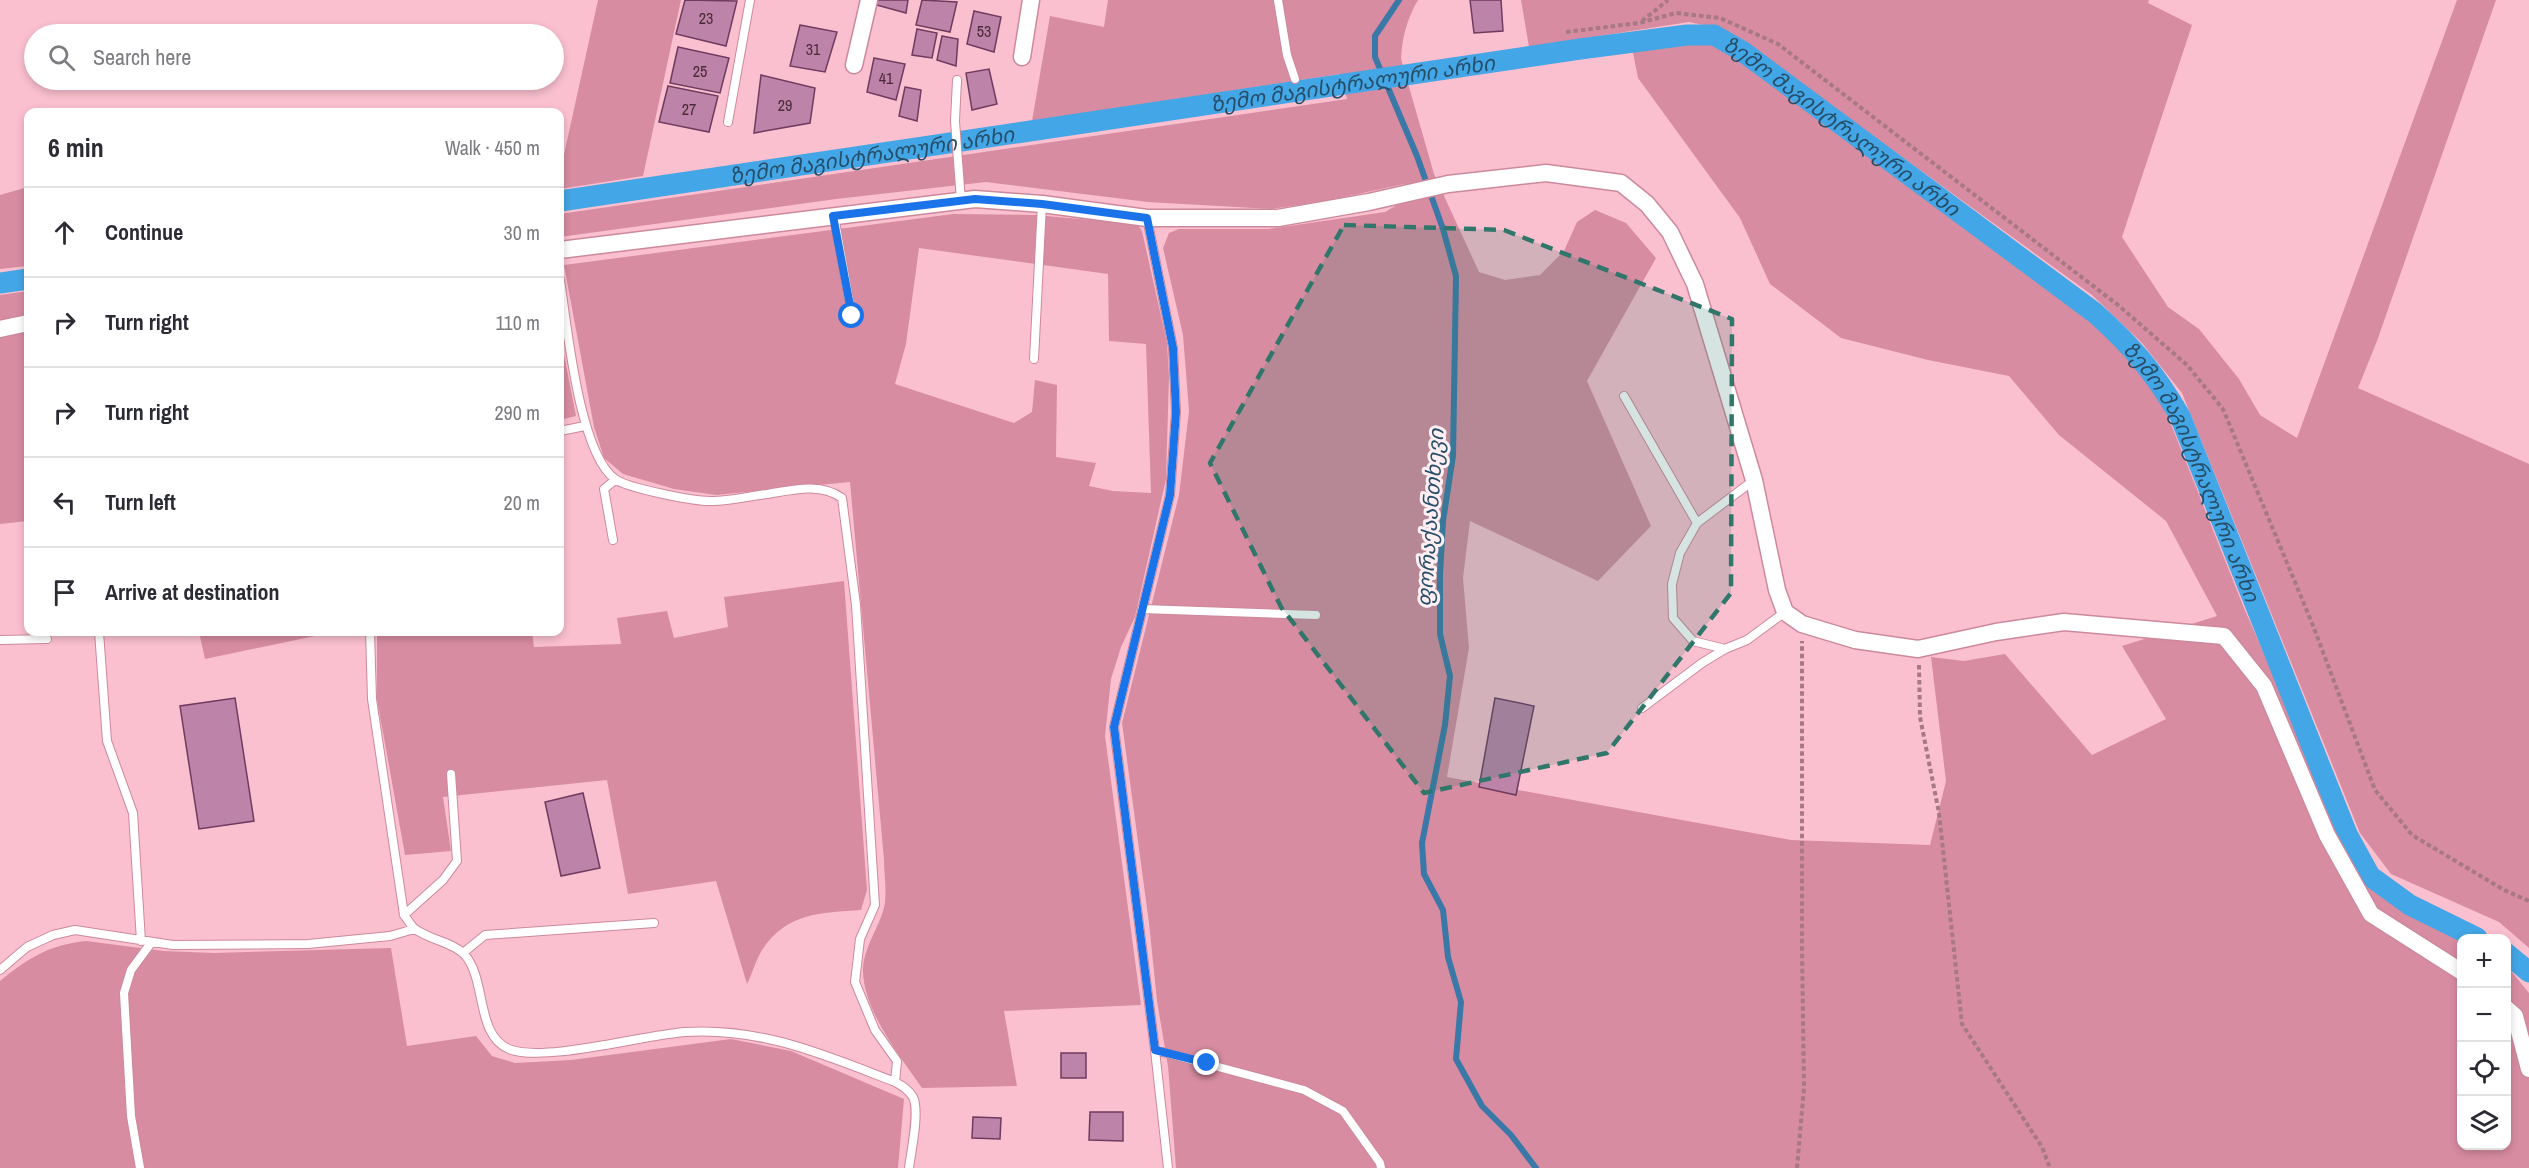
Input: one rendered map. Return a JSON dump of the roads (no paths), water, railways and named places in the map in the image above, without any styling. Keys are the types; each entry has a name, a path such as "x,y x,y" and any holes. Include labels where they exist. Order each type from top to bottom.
{"street":[{"path":"854,65 868,0"},
{"path":"1022,57 1031,0"},
{"path":"564,250 833,216 960,193 975,199 1042,204 1147,218 1278,218 1369,202 1448,184 1546,173 1621,183 1647,204 1670,232 1695,284 1754,480 1777,590 1785,612 1802,624 1854,640 1918,649 1996,632 2064,622 2224,636 2264,686 2327,835 2371,914 2457,969"},
{"path":"0,329 24,324"},
{"path":"2511,1012 2515,1016 2529,1069"}],"lane":[{"path":"728,122 750,0"},
{"path":"1278,0 1287,55 1295,79"},
{"path":"957,80 955,121 960,193"},
{"path":"1034,359 1042,204"},
{"path":"833,216 852,316"},
{"path":"1147,218 1173,348 1176,412 1170,495 1114,727 1168,1168"},
{"path":"564,303 585,426 601,462 615,480 656,492 711,501 809,488 832,491 842,498 856,604 875,905 860,939 855,982 875,1030 897,1061 895,1082"},
{"path":"1624,396 1697,523"},
{"path":"564,430 585,426"},
{"path":"614,540 604,489 615,480"},
{"path":"1725,649 1693,641 1673,618 1672,584 1680,553 1697,523 1754,480"},
{"path":"1142,609 1316,615"},
{"path":"1642,708 1702,663 1725,649 1747,640 1785,612"},
{"path":"99,636 107,741 134,813 141,941"},
{"path":"370,636 372,699 404,915 414,929 463,952 473,966 491,1034 508,1049 534,1054 684,1032 733,1032 805,1047 908,1089 915,1100 915,1125 909,1168"},
{"path":"0,640 47,639"},
{"path":"404,915 443,880 458,861 451,774"},
{"path":"463,952 485,935 654,923"},
{"path":"0,970 27,947 53,935 75,930 151,943 308,944 390,936 414,929"},
{"path":"140,1168 131,1116 124,993 131,970 151,943"},
{"path":"1155,1050 1304,1090 1343,1111 1380,1163 1381,1168"}],"waterway":[{"name":"ფორაქაანთხევი","path":"1399,0 1375,36 1375,57 1417,156 1443,229 1456,276 1453,456 1443,521 1440,574 1440,634 1450,676 1445,725 1422,843 1424,874 1443,910 1448,957 1461,1002 1456,1059 1482,1106 1511,1135 1536,1168"},
{"name":"ზემო მაგისტრალური არხი","path":"564,200 1580,49 1687,35 1714,35 1742,51 2095,313 2142,361 2180,416 2347,834 2370,876 2410,905 2469,934"},
{"name":"ზემო მაგისტრალური არხი","path":"0,283 24,280"},
{"name":"ზემო მაგისტრალური არხი","path":"2511,957 2529,972"}]}
